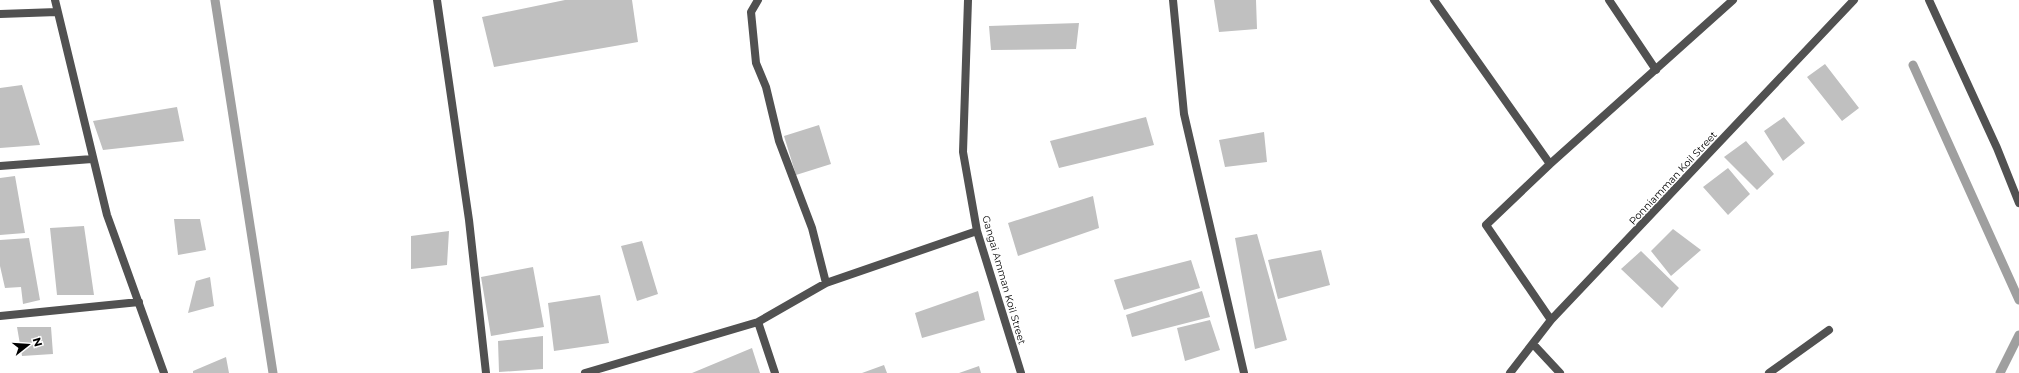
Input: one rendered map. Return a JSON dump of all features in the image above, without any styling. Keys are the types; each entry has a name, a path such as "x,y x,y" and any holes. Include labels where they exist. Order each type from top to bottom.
{"street":[{"path":"55,0 92,159 107,216 164,373"},
{"path":"437,0 469,220 486,373"},
{"path":"758,0 751,12 756,63 766,87 779,141 812,228 826,282"},
{"name":"Gangai Amman Koil Street","path":"968,0 963,152 977,231 1021,373"},
{"path":"1173,0 1184,114 1244,373"},
{"path":"1434,0 1550,164"},
{"path":"1609,0 1656,70"},
{"path":"1551,320 1486,225 1550,164 1733,0"},
{"name":"Ponniamman Koil Street","path":"1510,373 1551,320 1854,0"},
{"path":"1928,0 1997,148 2019,203"},
{"path":"0,14 57,12"},
{"path":"0,166 92,159"},
{"path":"585,373 758,322 826,282 977,231"},
{"path":"0,316 139,302"},
{"path":"758,322 775,373"},
{"path":"1769,373 1829,330"},
{"path":"1533,344 1560,373"}],"building":[{"path":"565,0 632,0 638,42 494,67 482,17"},
{"path":"1214,0 1256,0 1257,29 1219,32"},
{"path":"1079,23 1076,49 991,50 989,26"},
{"path":"1825,64 1859,108 1842,121 1807,77"},
{"path":"22,85 40,145 0,148 0,88"},
{"path":"177,107 184,141 103,150 93,121"},
{"path":"1146,117 1154,145 1059,168 1050,141"},
{"path":"1784,117 1805,143 1783,161 1764,131"},
{"path":"819,125 831,164 796,175 784,136"},
{"path":"1264,132 1267,162 1225,167 1219,140"},
{"path":"1746,141 1774,174 1757,190 1724,157"},
{"path":"1728,168 1750,194 1728,215 1703,187"},
{"path":"15,176 25,233 0,235 0,178"},
{"path":"1093,196 1099,228 1018,256 1008,223"},
{"path":"174,219 200,219 206,250 178,255"},
{"path":"84,226 94,295 57,295 50,228"},
{"path":"1673,229 1701,250 1671,276 1651,251"},
{"path":"449,231 447,265 411,269 411,236"},
{"path":"1257,234 1287,340 1255,349 1235,238"},
{"path":"29,238 40,300 23,304 21,287 5,288 0,266 0,240"},
{"path":"642,241 658,294 637,301 621,246"},
{"path":"1321,250 1330,285 1278,299 1268,260"},
{"path":"1641,251 1679,288 1662,308 1621,269"},
{"path":"1191,260 1200,288 1124,310 1114,280"},
{"path":"533,267 544,327 491,336 481,277"},
{"path":"210,277 214,306 188,313 196,281"},
{"path":"978,291 985,320 922,338 915,313"},
{"path":"1202,291 1210,317 1132,337 1126,315"},
{"path":"600,295 609,343 554,351 548,303"},
{"path":"1210,320 1220,350 1185,361 1177,328"},
{"path":"17,327 51,327 53,354 22,356"},
{"path":"543,336 543,369 499,372 498,341"},
{"path":"752,348 760,373 692,373"},
{"path":"226,357 229,373 193,373 193,371"},
{"path":"884,365 887,373 862,373"},
{"path":"979,366 981,373 959,373"}],"waterway":[{"path":"215,0 273,373"},
{"path":"1913,65 2019,300"},
{"path":"2000,373 2019,335"}]}
